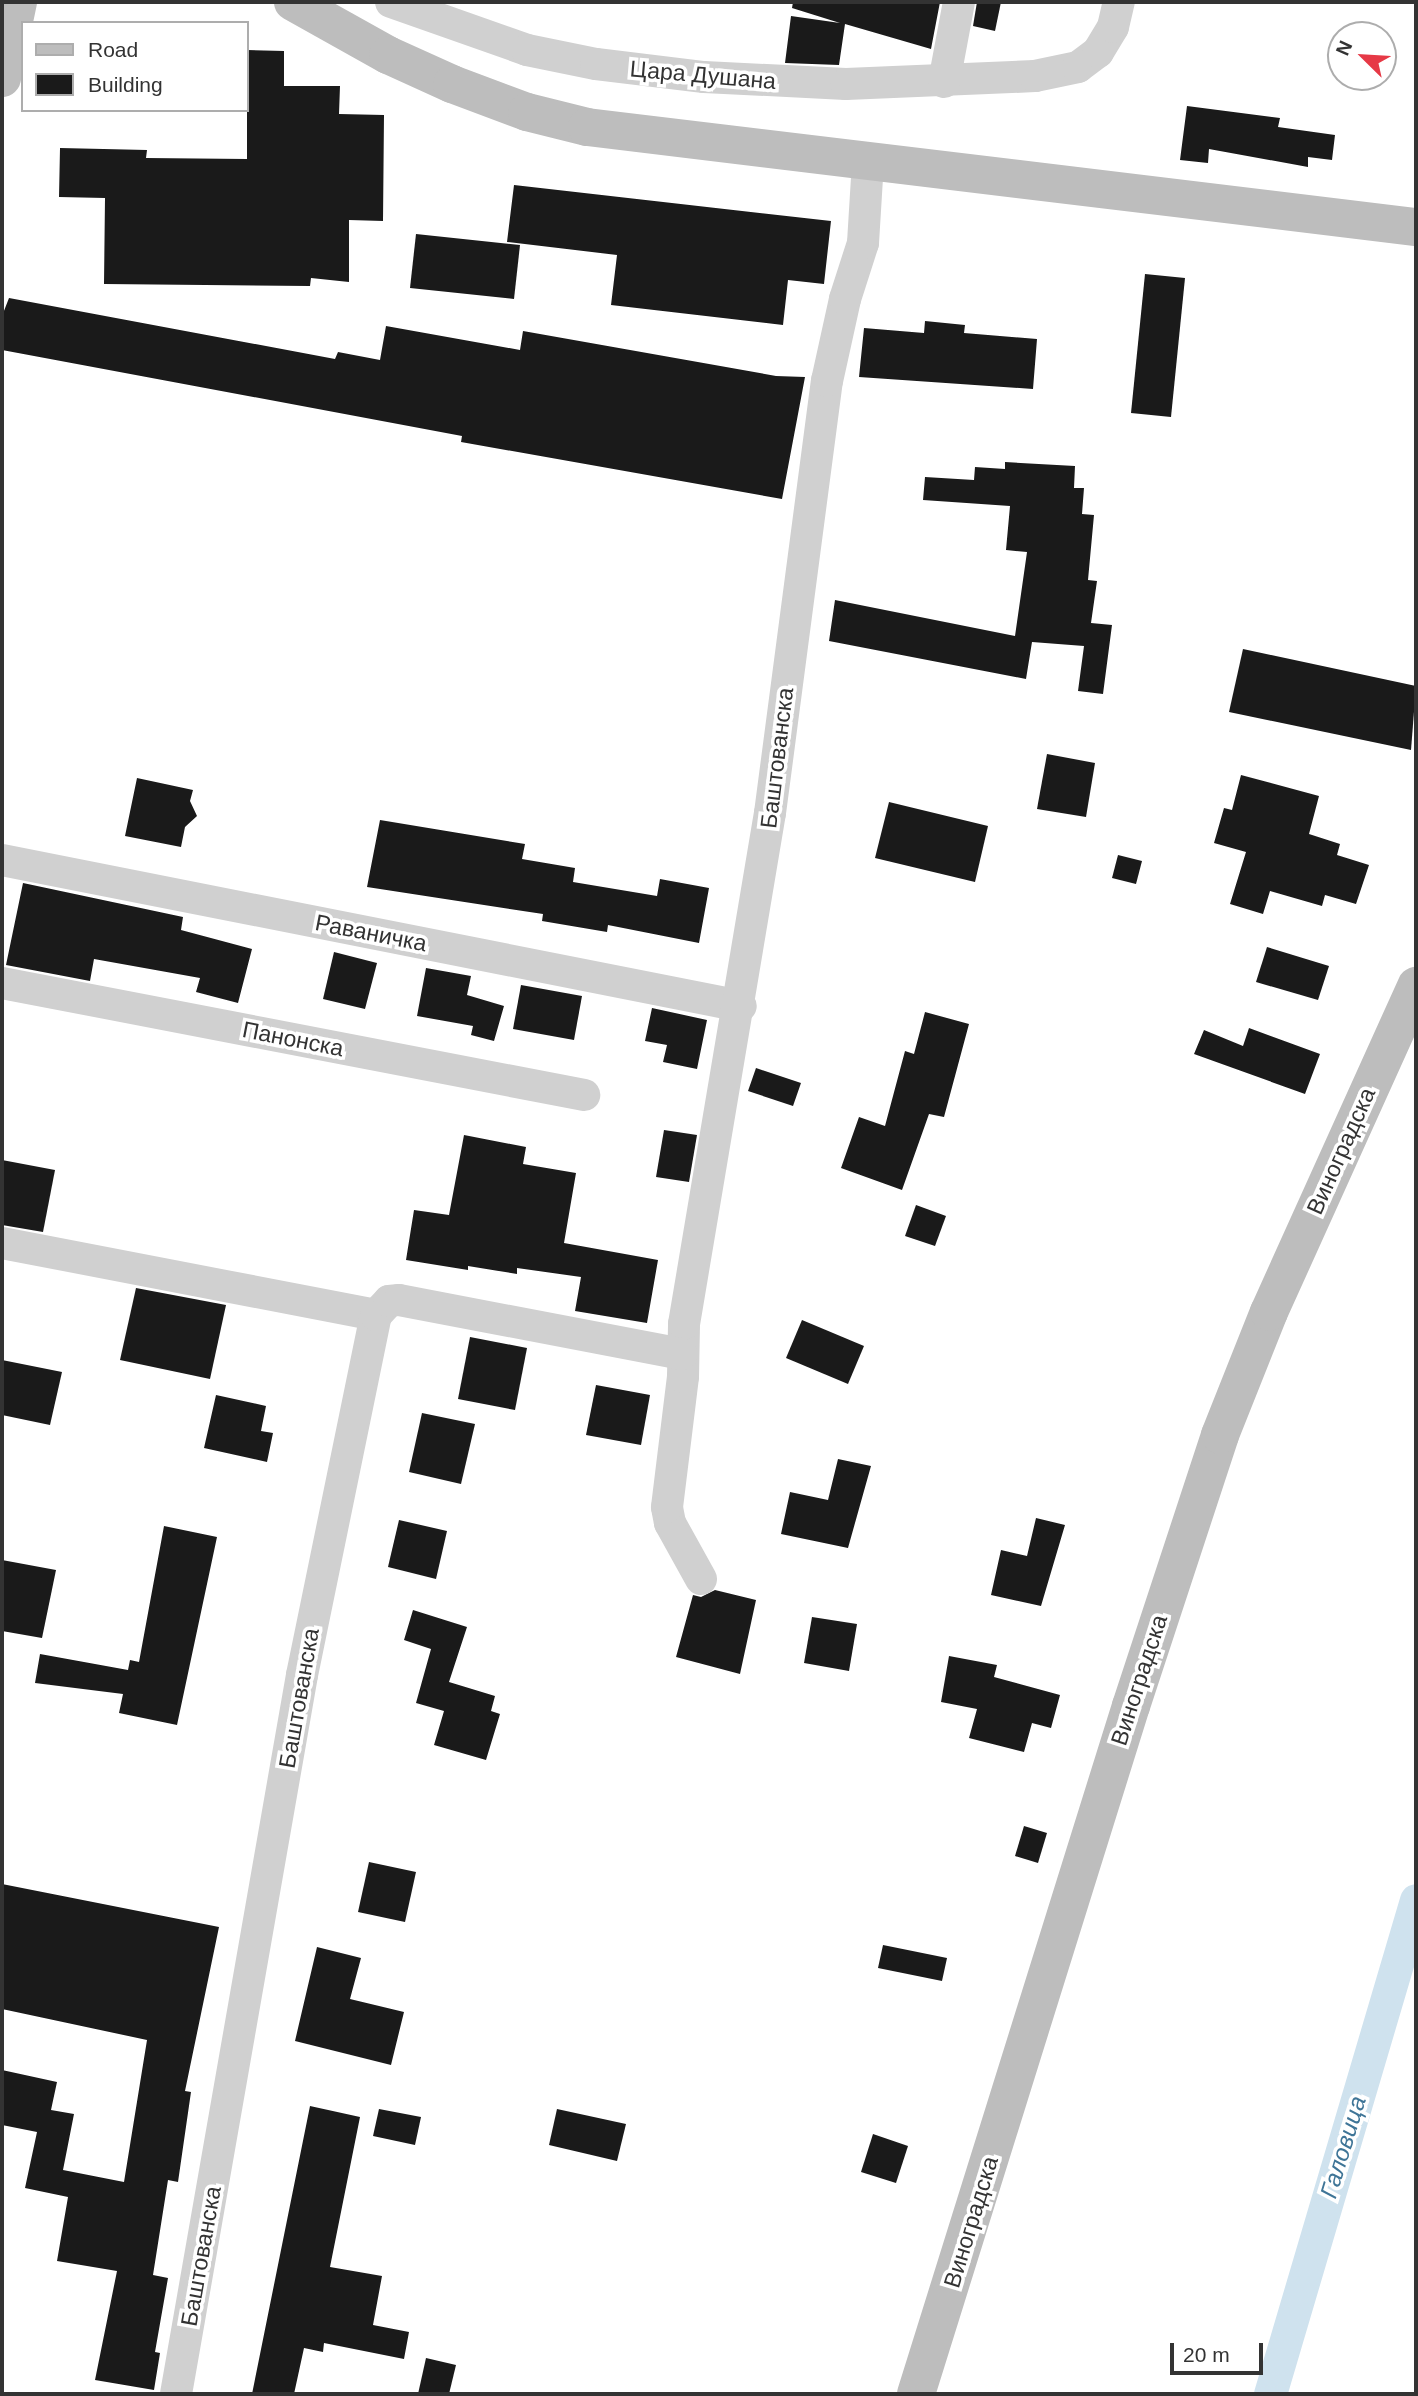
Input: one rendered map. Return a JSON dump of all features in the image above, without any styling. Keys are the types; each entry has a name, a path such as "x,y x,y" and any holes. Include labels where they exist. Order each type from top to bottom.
{"street":[{"path":"2,78 18,2"},
{"path":"293,2 388,55 527,112 621,132 868,170 1416,227"},
{"name":"Цара Душана","path":"391,2 527,51 644,71 805,83 944,82"},
{"path":"959,2 944,82 1035,76 1078,67 1098,52 1113,27 1119,2"},
{"name":"Баштованска","path":"701,1579 670,1523 667,1507 682,1354 704,1198 740,1006 774,787 813,467 838,328 867,218 868,170"},
{"name":"Раваничка","path":"2,860 740,1006"},
{"name":"Панонска","path":"2,982 584,1096"},
{"name":"Виноградска","path":"916,2394 1216,1447 1269,1312 1416,986"},
{"path":"2,1243 376,1315 389,1301 399,1300 682,1354"},
{"name":"Баштованска","path":"176,2394 302,1675 376,1315"}],"building":[{"path":"793,2 940,2 931,49 845,24 839,65 785,63 791,16 840,23 792,8"},
{"path":"977,2 1001,2 995,31 973,26"},
{"path":"248,50 284,51 284,86 340,86 339,114 384,115 383,221 349,220 349,282 311,278 310,286 104,284 105,198 59,197 60,148 147,150 146,158 247,159"},
{"path":"1187,106 1280,118 1278,127 1335,135 1332,160 1308,157 1308,167 1209,149 1208,163 1180,160"},
{"path":"514,185 831,221 824,284 788,280 783,325 611,305 617,255 507,242"},
{"path":"416,234 520,245 514,299 410,288"},
{"path":"1145,274 1185,278 1171,417 1131,413"},
{"path":"9,298 335,359 338,352 380,360 386,326 520,350 523,331 776,376 805,377 782,499 461,442 462,436 2,350 2,316"},
{"path":"925,321 965,325 964,333 1037,339 1033,389 859,377 864,328 924,333"},
{"path":"1005,462 1075,466 1074,488 1084,488 1082,514 1094,515 1088,580 1097,581 1091,623 1112,625 1103,694 1078,691 1084,646 1032,642 1026,679 829,641 835,600 1015,636 1027,552 1006,550 1010,506 923,500 925,477 974,480 975,467 1005,469"},
{"path":"1243,649 1416,686 1411,750 1229,712"},
{"path":"1047,754 1095,763 1086,817 1037,809"},
{"path":"1241,775 1319,796 1309,834 1340,844 1337,855 1369,865 1356,904 1325,895 1322,906 1270,891 1263,914 1230,904 1246,852 1214,843 1224,808 1232,810"},
{"path":"137,778 193,790 190,801 197,816 185,827 181,847 125,836"},
{"path":"889,802 988,826 975,882 875,858"},
{"path":"380,820 525,844 522,859 575,868 573,882 657,896 660,879 709,888 699,943 608,925 607,932 542,921 543,914 367,887"},
{"path":"1118,855 1142,861 1136,884 1112,878"},
{"path":"23,883 183,917 181,930 252,949 238,1003 196,992 200,978 94,959 90,981 6,965"},
{"path":"1267,947 1329,966 1318,1000 1256,982"},
{"path":"334,952 377,963 365,1009 323,999"},
{"path":"426,968 471,976 467,995 504,1006 494,1041 471,1035 473,1026 417,1016"},
{"path":"521,985 582,996 574,1040 513,1029"},
{"path":"652,1008 707,1020 697,1069 663,1062 667,1045 645,1041"},
{"path":"925,1012 969,1024 944,1117 929,1114 902,1190 841,1168 859,1117 885,1126 905,1051 914,1054"},
{"path":"1249,1028 1320,1054 1305,1094 1194,1054 1204,1030 1243,1046"},
{"path":"756,1068 801,1083 793,1106 748,1091"},
{"path":"664,1130 697,1135 689,1182 656,1177"},
{"path":"464,1135 526,1147 523,1164 576,1173 564,1243 658,1260 647,1323 575,1311 581,1277 517,1268 517,1274 468,1266 468,1270 406,1260 414,1210 449,1215"},
{"path":"2,1160 55,1170 43,1232 2,1225"},
{"path":"916,1205 946,1216 935,1246 905,1236"},
{"path":"136,1288 226,1305 210,1379 120,1360"},
{"path":"802,1320 864,1346 848,1384 786,1358"},
{"path":"470,1337 527,1348 515,1410 458,1399"},
{"path":"2,1360 62,1372 50,1425 2,1415"},
{"path":"596,1385 650,1395 641,1445 586,1435"},
{"path":"216,1395 266,1406 261,1431 273,1433 267,1462 204,1448"},
{"path":"422,1413 475,1424 461,1484 409,1472"},
{"path":"838,1459 871,1466 848,1548 781,1534 790,1492 828,1500"},
{"path":"1036,1518 1065,1525 1041,1606 991,1595 1001,1550 1027,1556"},
{"path":"399,1520 447,1531 436,1579 388,1567"},
{"path":"164,1526 217,1537 177,1725 119,1713 123,1694 35,1683 40,1654 128,1670 130,1660 139,1662"},
{"path":"2,1560 56,1570 42,1638 2,1631"},
{"path":"715,1590 756,1600 740,1674 676,1657 693,1595 701,1597"},
{"path":"413,1610 467,1627 449,1682 495,1696 491,1711 500,1714 486,1760 434,1745 444,1711 416,1703 431,1649 404,1640"},
{"path":"812,1617 857,1624 849,1671 804,1663"},
{"path":"949,1656 997,1665 994,1677 1060,1695 1051,1728 1032,1723 1024,1752 969,1738 977,1709 941,1702"},
{"path":"1024,1826 1047,1833 1038,1863 1015,1856"},
{"path":"369,1862 416,1872 405,1922 358,1912"},
{"path":"2,1884 219,1927 185,2091 191,2092 178,2182 168,2180 153,2275 168,2278 155,2352 160,2353 154,2390 95,2380 117,2271 57,2261 68,2197 25,2188 37,2132 2,2125 2,2070 57,2082 51,2110 74,2114 63,2170 124,2182 147,2040 2,2009"},
{"path":"883,1945 947,1958 942,1981 878,1968"},
{"path":"317,1947 361,1958 350,1999 404,2012 391,2065 295,2041"},
{"path":"310,2106 360,2117 330,2267 382,2276 373,2325 409,2332 404,2359 324,2343 323,2352 304,2348 294,2394 252,2394"},
{"path":"379,2109 421,2117 415,2145 373,2136"},
{"path":"557,2109 626,2124 617,2161 549,2145"},
{"path":"873,2134 908,2146 896,2183 861,2172"},
{"path":"426,2358 456,2365 449,2394 418,2394"}],"waterway":[{"name":"Галовица","path":"1270,2394 1416,1900"}]}
